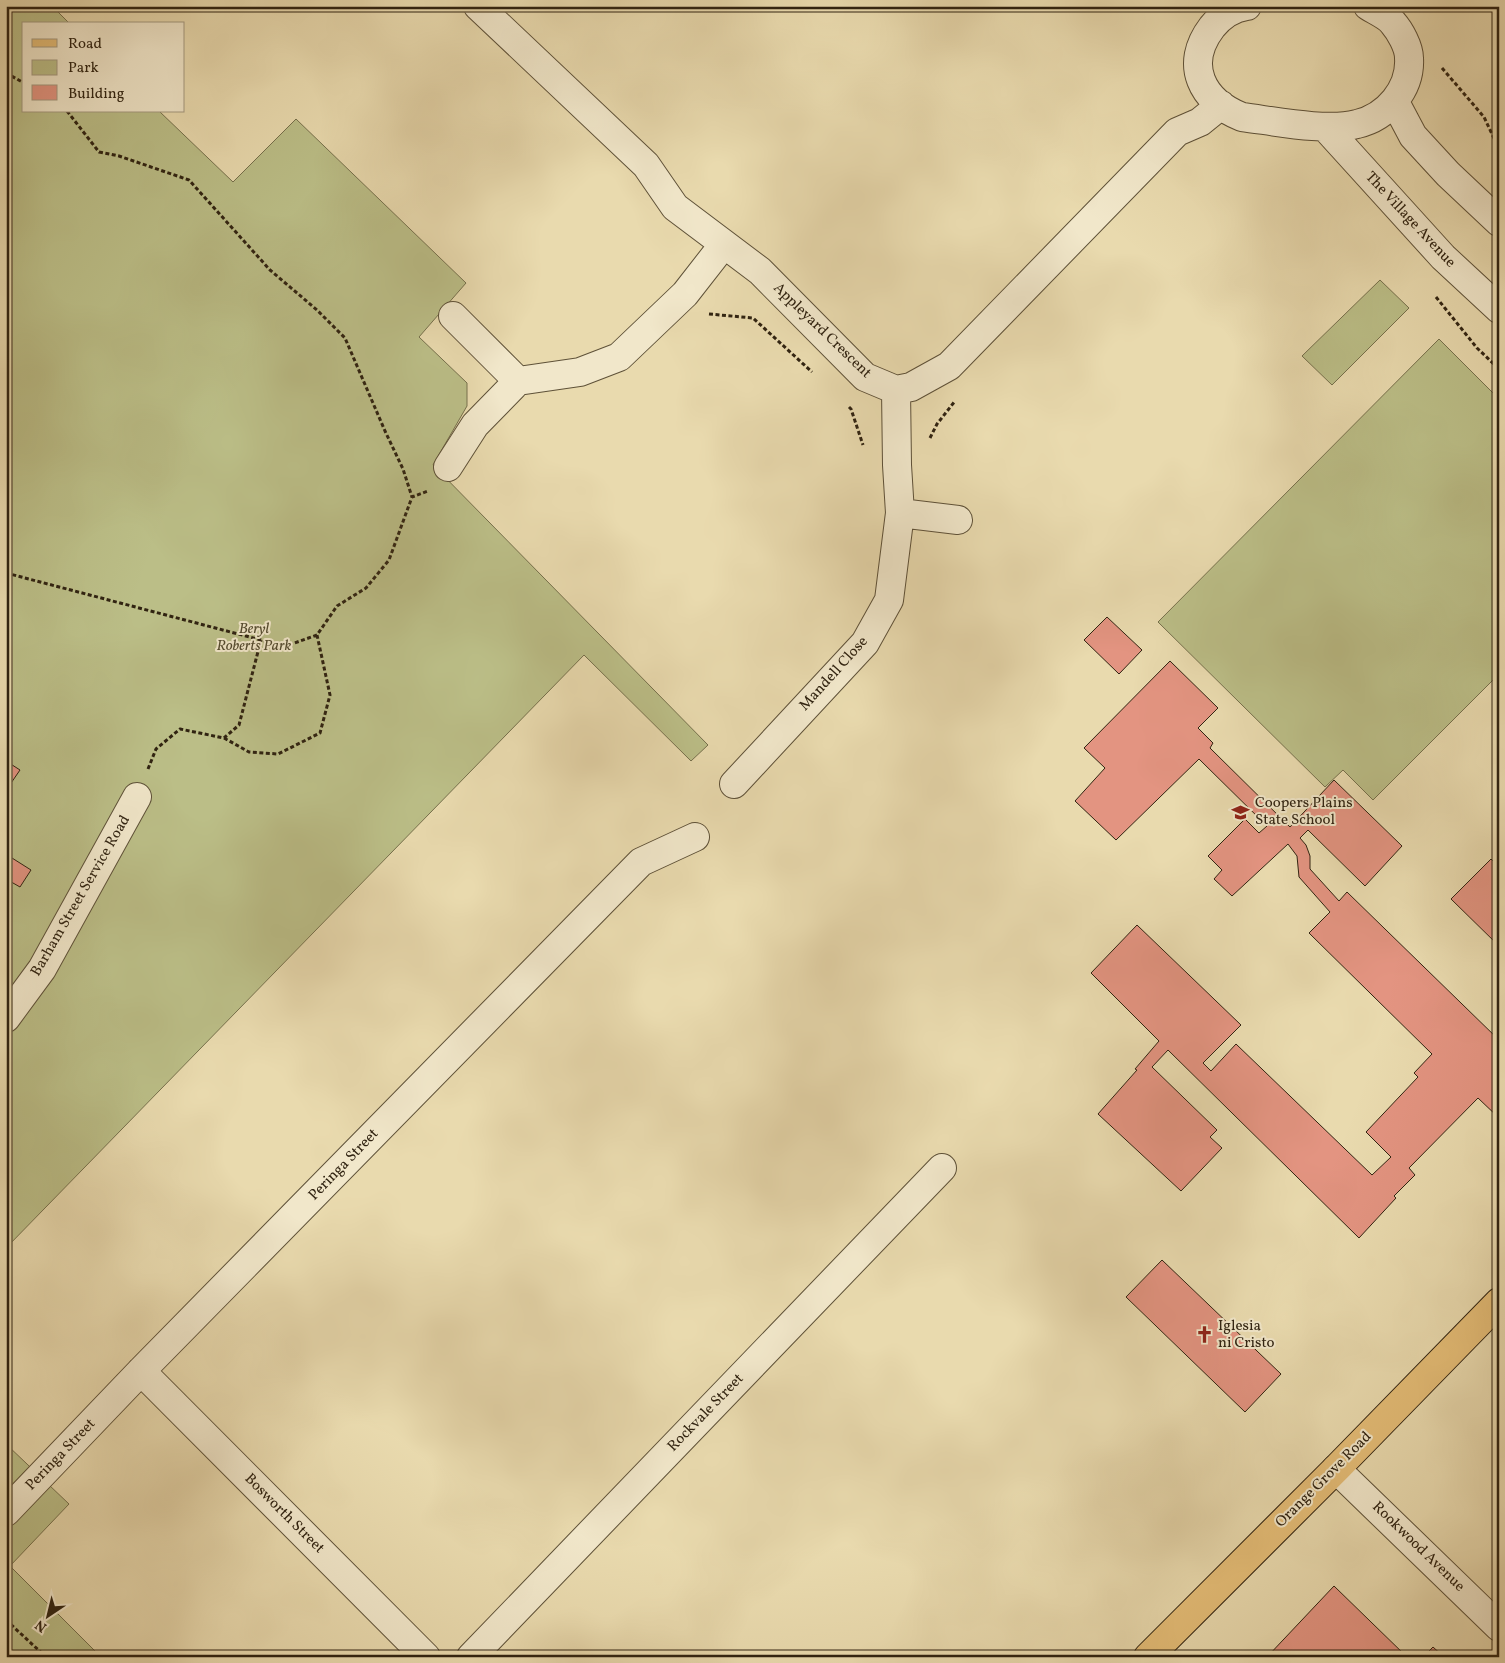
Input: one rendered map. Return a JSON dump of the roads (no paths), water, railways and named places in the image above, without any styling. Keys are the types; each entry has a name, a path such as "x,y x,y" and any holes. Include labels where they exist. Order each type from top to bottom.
{"main road":[{"name":"Orange Grove Road","path":"1148,1657 1336,1469 1499,1302"}],"street":[{"name":"Appleyard Crescent","path":"478,6 646,165 676,207 760,271 865,377 896,390"},
{"path":"1248,6 1212,12 1198,52 1197,64 1210,96 1233,114 1242,118 1325,127 1356,125 1378,116 1395,102 1406,79 1410,57 1406,45 1393,22 1368,6"},
{"path":"1395,102 1413,136 1448,174 1499,222"},
{"path":"896,390 912,388 949,366 1177,132 1200,122 1222,105"},
{"name":"The Village Avenue","path":"1325,127 1443,257 1499,309"},
{"path":"448,467 475,425 518,381 580,372 619,357 685,294 724,244"},
{"path":"453,316 518,381"},
{"name":"Mandell Close","path":"734,784 865,643 889,600 900,513 896,466 896,390"},
{"path":"900,513 958,520"},
{"name":"Barham Street Service Road","path":"6,1018 42,969 137,797"},
{"name":"Peringa Street","path":"6,1512 141,1371 641,862 695,837"},
{"name":"Rockvale Street","path":"471,1657 942,1168"},
{"name":"Bosworth Street","path":"141,1371 426,1657"},
{"name":"Rookwood Avenue","path":"1336,1469 1499,1627"}],"place":[{"name":"Coopers Plains State School","path":"1241,812"},
{"name":"Iglesia ni Cristo","path":"1204,1335"}],"park label":[{"name":"Beryl Roberts Park","path":"254,638"}]}
